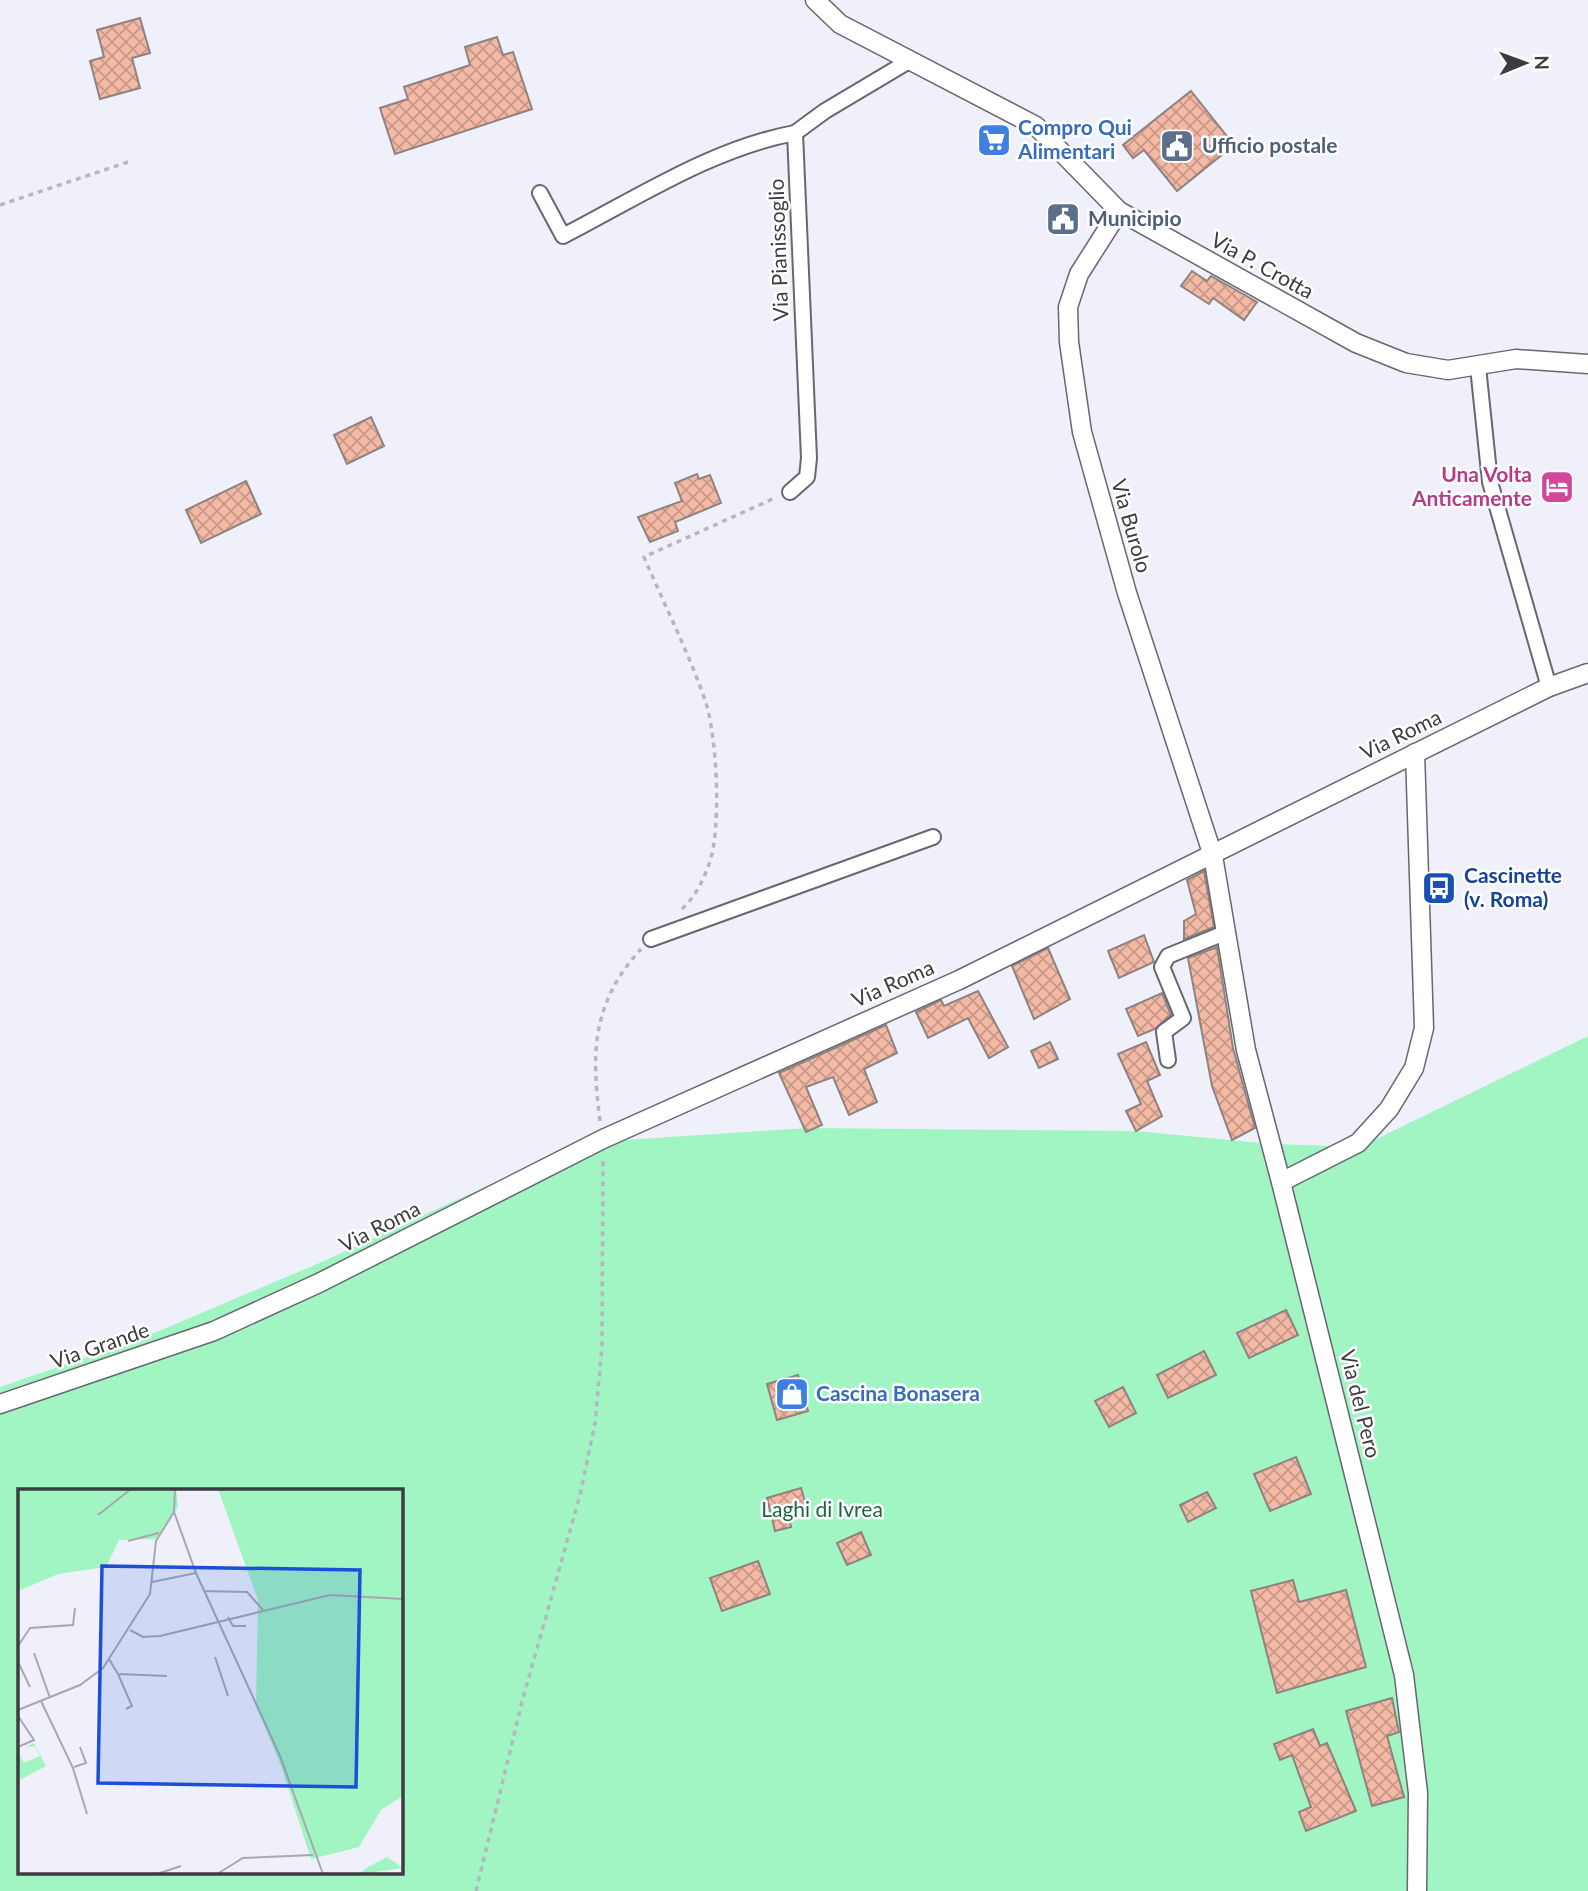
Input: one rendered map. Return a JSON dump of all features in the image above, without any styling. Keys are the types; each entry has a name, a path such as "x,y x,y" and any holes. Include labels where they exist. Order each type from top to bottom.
{"street":[{"name":"Via P. Crotta","path":"815,0 840,24 1036,126 1119,211 1356,343 1406,363 1448,370 1516,359 1588,364"},
{"path":"540,193 564,236 731,153 773,137 795,133 825,111 909,61"},
{"name":"Via Pianissoglio","path":"790,492 807,477 809,458 795,133"},
{"name":"Via Burolo","path":"1119,211 1079,274 1068,307 1082,432 1098,494 1213,856"},
{"path":"1478,367 1490,482 1549,687"},
{"name":"Via Roma","path":"214,1331 319,1283 603,1139 959,979 1213,856 1549,687 1588,673"},
{"path":"1281,1182 1358,1143 1390,1109 1415,1068 1424,1028 1415,753"},
{"path":"651,939 933,837"},
{"name":"Via del Pero","path":"1213,856 1246,1050 1404,1675 1418,1793 1418,1891"},
{"path":"1168,1060 1164,1032 1183,1018 1162,967 1168,956 1227,932"},
{"name":"Via Grande","path":"0,1404 214,1331"}],"path":[{"path":"0,205 131,161"},
{"path":"677,914 694,898 710,862 716,824 714,761 706,702 644,557 790,492"},
{"path":"476,1891 522,1702 580,1495 595,1423 602,1346 603,1139 595,1049 599,1015 625,966 651,939"}],"green space":[{"name":"Laghi di Ivrea","path":"1588,1036 1588,1891 0,1891 0,1387 145,1337 324,1261 580,1143 807,1128 1136,1131 1273,1144 1360,1147"}],"building":[{"path":"140,18 150,53 132,58 140,88 100,99 90,61 104,57 97,30"},
{"path":"497,37 503,55 513,52 532,109 395,154 380,108 408,99 404,87 470,65 465,47"},
{"path":"1191,91 1234,145 1177,191 1144,150 1133,158 1123,145"},
{"path":"1192,271 1207,281 1211,276 1257,302 1244,320 1213,298 1209,304 1181,286"},
{"path":"371,417 384,446 347,464 334,435"},
{"path":"697,474 699,479 710,475 721,503 675,522 678,531 650,542 638,517 682,501 675,483"},
{"path":"246,481 261,514 201,543 186,510"},
{"path":"1204,871 1214,927 1184,939 1184,921 1196,914 1187,880"},
{"path":"1144,935 1154,962 1119,978 1108,951"},
{"path":"1217,947 1233,1048 1255,1128 1232,1140 1212,1086 1188,958"},
{"path":"1048,948 1070,999 1034,1019 1012,966"},
{"path":"978,991 1008,1047 989,1058 968,1018 928,1038 916,1012 941,1000 944,1006"},
{"path":"1162,993 1171,1015 1155,1029 1138,1036 1126,1009"},
{"path":"886,1025 897,1053 864,1069 877,1102 849,1115 833,1077 806,1087 822,1125 806,1132 779,1073"},
{"path":"1050,1042 1058,1059 1039,1068 1031,1051"},
{"path":"1146,1042 1160,1075 1147,1081 1162,1116 1136,1131 1126,1111 1141,1104 1118,1054"},
{"path":"1286,1310 1298,1335 1249,1358 1237,1333"},
{"path":"1204,1351 1216,1375 1168,1398 1157,1375"},
{"path":"798,1375 808,1411 777,1420 767,1384"},
{"path":"1123,1387 1136,1413 1109,1427 1095,1401"},
{"path":"1296,1457 1311,1494 1270,1511 1254,1474"},
{"path":"801,1488 808,1512 789,1518 791,1527 775,1531 767,1498"},
{"path":"1207,1492 1216,1508 1188,1522 1180,1505"},
{"path":"861,1532 871,1555 847,1565 837,1543"},
{"path":"758,1561 770,1594 722,1611 710,1578"},
{"path":"1293,1580 1299,1602 1346,1590 1366,1667 1277,1693 1251,1591"},
{"path":"1392,1698 1399,1732 1387,1736 1404,1797 1372,1806 1346,1711"},
{"path":"1313,1729 1320,1746 1327,1743 1356,1811 1306,1831 1299,1812 1311,1807 1292,1755 1280,1760 1274,1744"}],"place":[{"name":"Compro Qui Alimentari","path":"994,140"},
{"name":"Ufficio postale","path":"1177,146"},
{"name":"Municipio","path":"1063,219"},
{"name":"Una Volta Anticamente","path":"1557,487"},
{"name":"Cascinette (v. Roma)","path":"1439,888"},
{"name":"Cascina Bonasera","path":"792,1394"}]}
